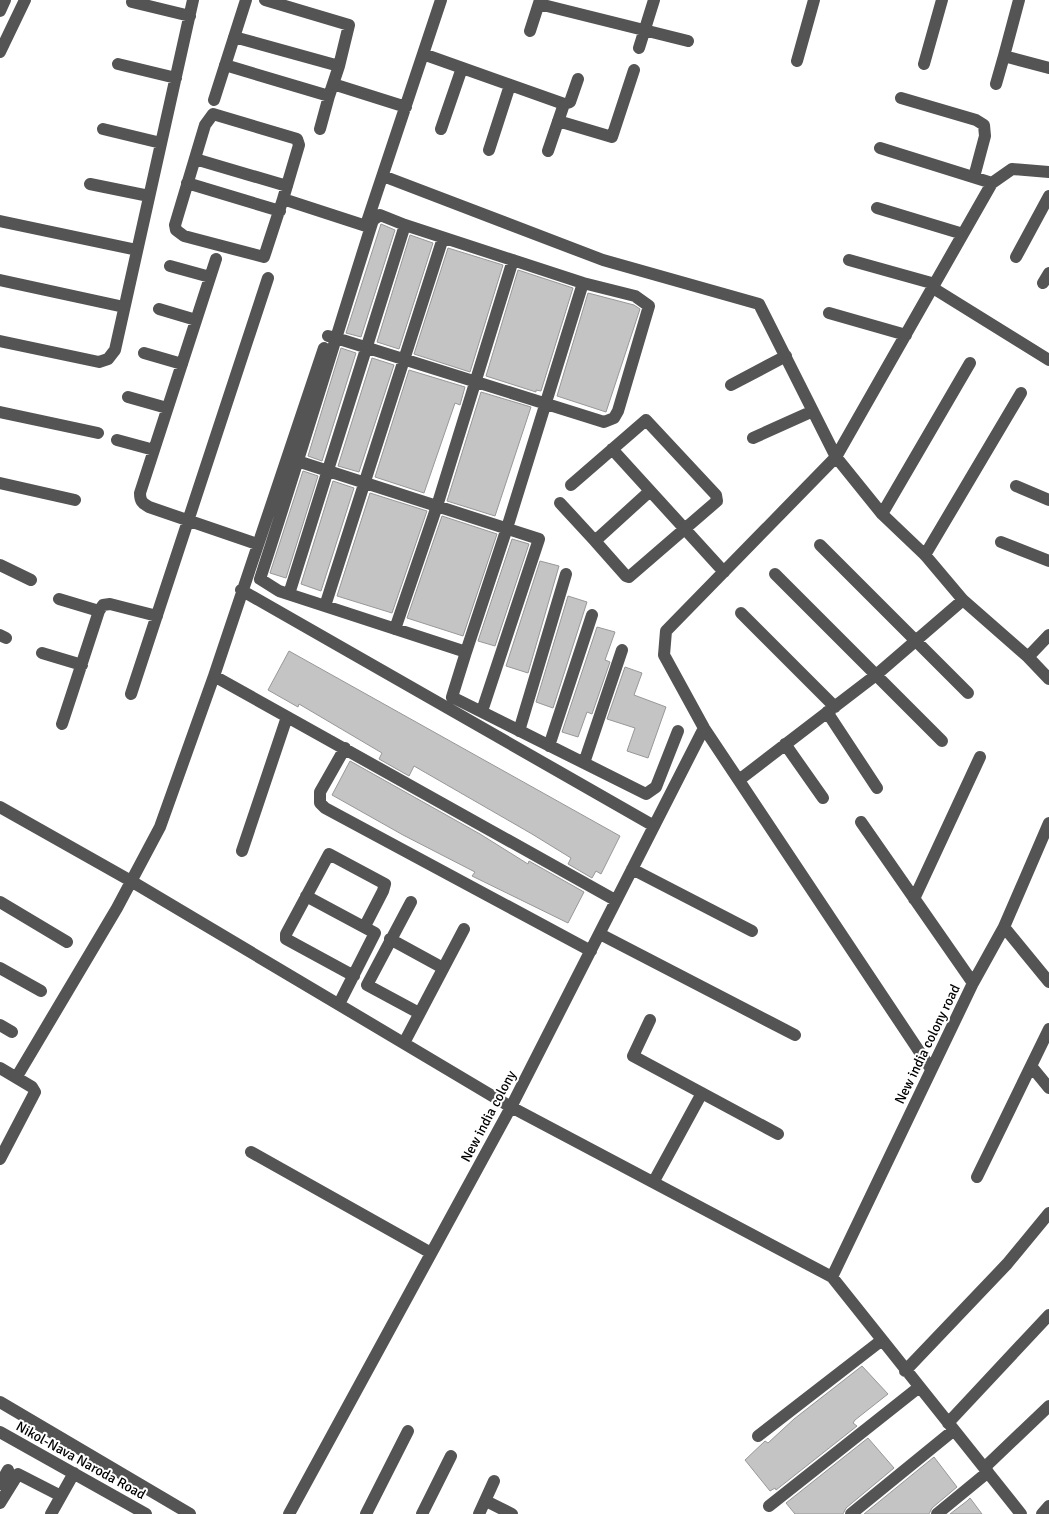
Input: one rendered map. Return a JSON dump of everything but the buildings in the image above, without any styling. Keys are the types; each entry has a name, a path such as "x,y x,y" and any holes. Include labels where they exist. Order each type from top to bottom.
{"street":[{"path":"0,52 26,0"},
{"path":"0,340 99,362 108,359 115,350 193,0"},
{"path":"214,100 246,0"},
{"path":"265,0 349,25 320,129"},
{"path":"441,0 366,226 292,460 260,579 279,591 466,652"},
{"path":"639,48 654,0"},
{"path":"797,61 814,0"},
{"path":"924,64 942,0"},
{"path":"996,84 1019,0"},
{"path":"132,2 190,16"},
{"path":"530,31 539,2 688,42"},
{"path":"234,36 339,66"},
{"path":"423,54 564,104 570,102 578,79"},
{"path":"1004,56 1049,68"},
{"path":"118,64 176,78"},
{"path":"225,64 406,107"},
{"path":"441,129 462,68"},
{"path":"558,121 612,137 634,70"},
{"path":"488,150 510,85"},
{"path":"901,98 976,120 984,125 985,136 974,177"},
{"path":"548,151 564,104"},
{"path":"213,114 295,137 299,141 287,186 264,257 184,236 176,230 175,225 194,159 205,125 213,114"},
{"path":"103,128 161,143"},
{"path":"880,148 992,183"},
{"path":"194,159 287,186"},
{"path":"931,1069 704,728 664,655 666,631 836,457 992,183 1012,169 1049,172"},
{"path":"383,176 603,260 759,304 836,457 882,514 925,555 963,600 1028,657 1049,679"},
{"path":"187,183 366,226"},
{"path":"90,184 149,196"},
{"path":"1016,257 1049,196"},
{"path":"877,208 962,234"},
{"path":"380,215 443,238 583,283 635,296 649,306 618,411 614,418 604,422 332,337 373,220 380,215"},
{"path":"0,221 137,250"},
{"path":"289,594 368,348 405,225"},
{"path":"325,606 443,238"},
{"path":"216,258 140,493 142,503 257,544"},
{"path":"395,629 437,506 513,260"},
{"path":"849,260 934,286 1049,360"},
{"path":"170,266 210,277"},
{"path":"131,694 268,278"},
{"path":"0,280 124,307"},
{"path":"583,283 452,697 646,794 656,787 678,730"},
{"path":"159,309 196,320"},
{"path":"829,313 906,335"},
{"path":"144,353 182,364"},
{"path":"731,385 786,356"},
{"path":"882,514 970,363"},
{"path":"925,555 1021,393"},
{"path":"128,396 167,408"},
{"path":"753,438 813,410"},
{"path":"0,412 98,433"},
{"path":"560,503 595,540 623,575 629,577 685,529 717,498 649,421 644,421 571,485"},
{"path":"117,440 154,450"},
{"path":"612,448 724,572"},
{"path":"292,460 538,539 482,711"},
{"path":"19,1073 131,881 160,826 214,676 257,544 292,460"},
{"path":"0,483 75,500"},
{"path":"1016,486 1049,500"},
{"path":"595,540 650,491"},
{"path":"1000,542 1049,562"},
{"path":"820,545 968,693"},
{"path":"0,565 31,580"},
{"path":"518,731 566,574"},
{"path":"775,574 942,742"},
{"path":"241,590 654,826"},
{"path":"59,600 99,611"},
{"path":"739,780 876,675 963,600"},
{"path":"62,724 99,611 103,606 110,604 157,616"},
{"path":"741,613 831,709 877,788"},
{"path":"549,746 592,615"},
{"path":"1028,657 1049,635"},
{"path":"584,763 622,650"},
{"path":"42,653 82,665"},
{"path":"214,676 615,900"},
{"path":"242,851 286,717"},
{"name":"New india colony","path":"289,1514 511,1107 704,728"},
{"path":"785,744 823,798"},
{"path":"344,748 320,792 320,803 325,808 591,951"},
{"path":"914,899 980,757"},
{"path":"1,809 131,881 511,1107 654,1181 832,1277 918,1388 1021,1514"},
{"path":"861,822 972,983"},
{"name":"New india colony road","path":"832,1277 972,983 1004,927 1045,843 1049,823"},
{"path":"354,976 286,939 286,934 326,857 333,855 385,884 364,926"},
{"path":"632,868 752,931"},
{"path":"306,896 364,926 374,932 375,935 339,1004"},
{"path":"0,902 67,942"},
{"path":"411,902 367,985 419,1013"},
{"path":"1004,927 1049,982"},
{"path":"404,1043 464,929"},
{"path":"600,934 795,1035"},
{"path":"390,940 443,968"},
{"path":"0,968 41,990"},
{"path":"650,1020 633,1056 778,1134"},
{"path":"977,1177 1049,1029"},
{"path":"1031,1066 1049,1088"},
{"path":"0,1068 32,1086 35,1092 0,1159"},
{"path":"654,1181 702,1093"},
{"path":"251,1152 431,1253"},
{"path":"905,1371 1007,1264 1049,1213"},
{"path":"851,1514 951,1427 1049,1314"},
{"path":"758,1436 882,1340"},
{"path":"769,1506 918,1388"},
{"path":"0,1402 190,1514"},
{"path":"937,1514 986,1470 1049,1406"},
{"path":"366,1514 408,1431"},
{"name":"Nikol-Nava Naroda Road","path":"0,1432 146,1514"},
{"path":"422,1514 451,1456"},
{"path":"0,1484 8,1470"},
{"path":"51,1514 74,1473"},
{"path":"0,1503 18,1474 61,1496"},
{"path":"479,1514 494,1481"},
{"path":"486,1501 512,1514"},
{"path":"1042,1514 1049,1506"}]}
